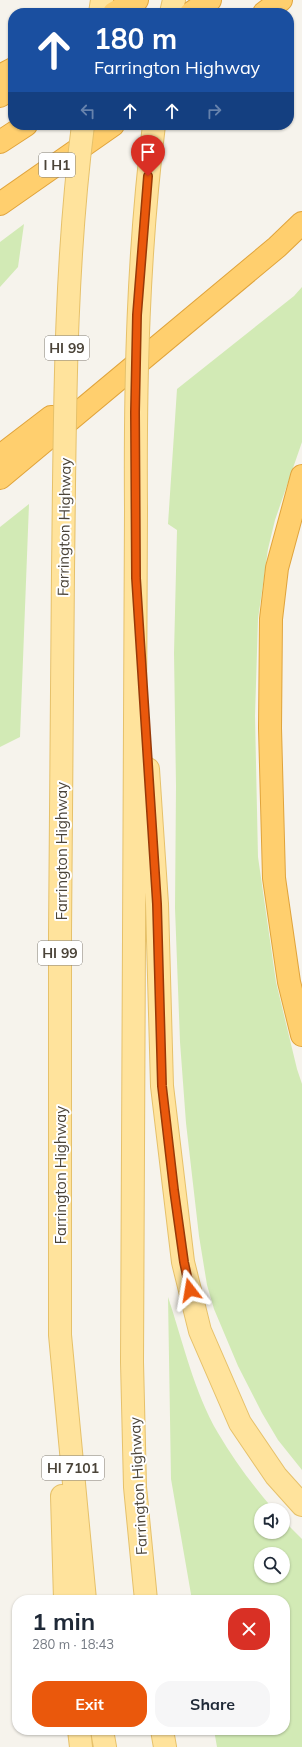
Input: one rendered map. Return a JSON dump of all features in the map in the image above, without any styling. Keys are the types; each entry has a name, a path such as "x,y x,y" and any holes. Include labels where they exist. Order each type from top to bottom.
{"highway":[{"path":"123,8 138,0"},
{"path":"126,8 138,0"},
{"path":"198,8 210,0"},
{"path":"271,8 281,0"},
{"path":"0,142 18,130"},
{"name":"I H1","path":"0,204 106,130"},
{"path":"0,478 277,247 302,224"},
{"path":"0,456 277,247"},
{"path":"302,476 277,568 271,619 270,728 274,878 289,982 302,1035"}],"main road":[{"name":"Farrington Highway","path":"82,130 71,240 64,462 60,934 60,1335 85,1595"},
{"name":"Farrington Highway","path":"146,1595 135,1487 132,1362 137,315 143,229 153,130"},
{"path":"136,578 157,904 162,1086 184,1262 200,1331 240,1423 276,1476 302,1505"},
{"name":"HI 99","path":"60,1335 65,1595"},
{"path":"80,1735 81,1747"},
{"path":"103,1735 106,1747"},
{"path":"163,1735 165,1747"}],"green space":[{"path":"24,224 18,267 0,287 0,242"},
{"path":"302,287 302,442 275,520 268,549 258,619 255,716 258,857 276,982 302,1084 302,1470 278,1440 262,1413 238,1366 214,1309 207,1285 199,1236 186,1123 180,1042 175,908 176,786 174,653 177,530 168,524 177,389 294,296"},
{"path":"29,504 20,737 0,747 0,527"},
{"path":"168,1297 202,1401 218,1433 237,1463 268,1503 254,1503 254,1539 290,1539 290,1527 302,1539 302,1747 217,1747 215,1735 290,1735 290,1595 191,1595 171,1479"}],"route":[{"path":"148,176 137,315 135,412 136,578 157,904 162,1086 174,1190 184,1262 190,1290"}]}
